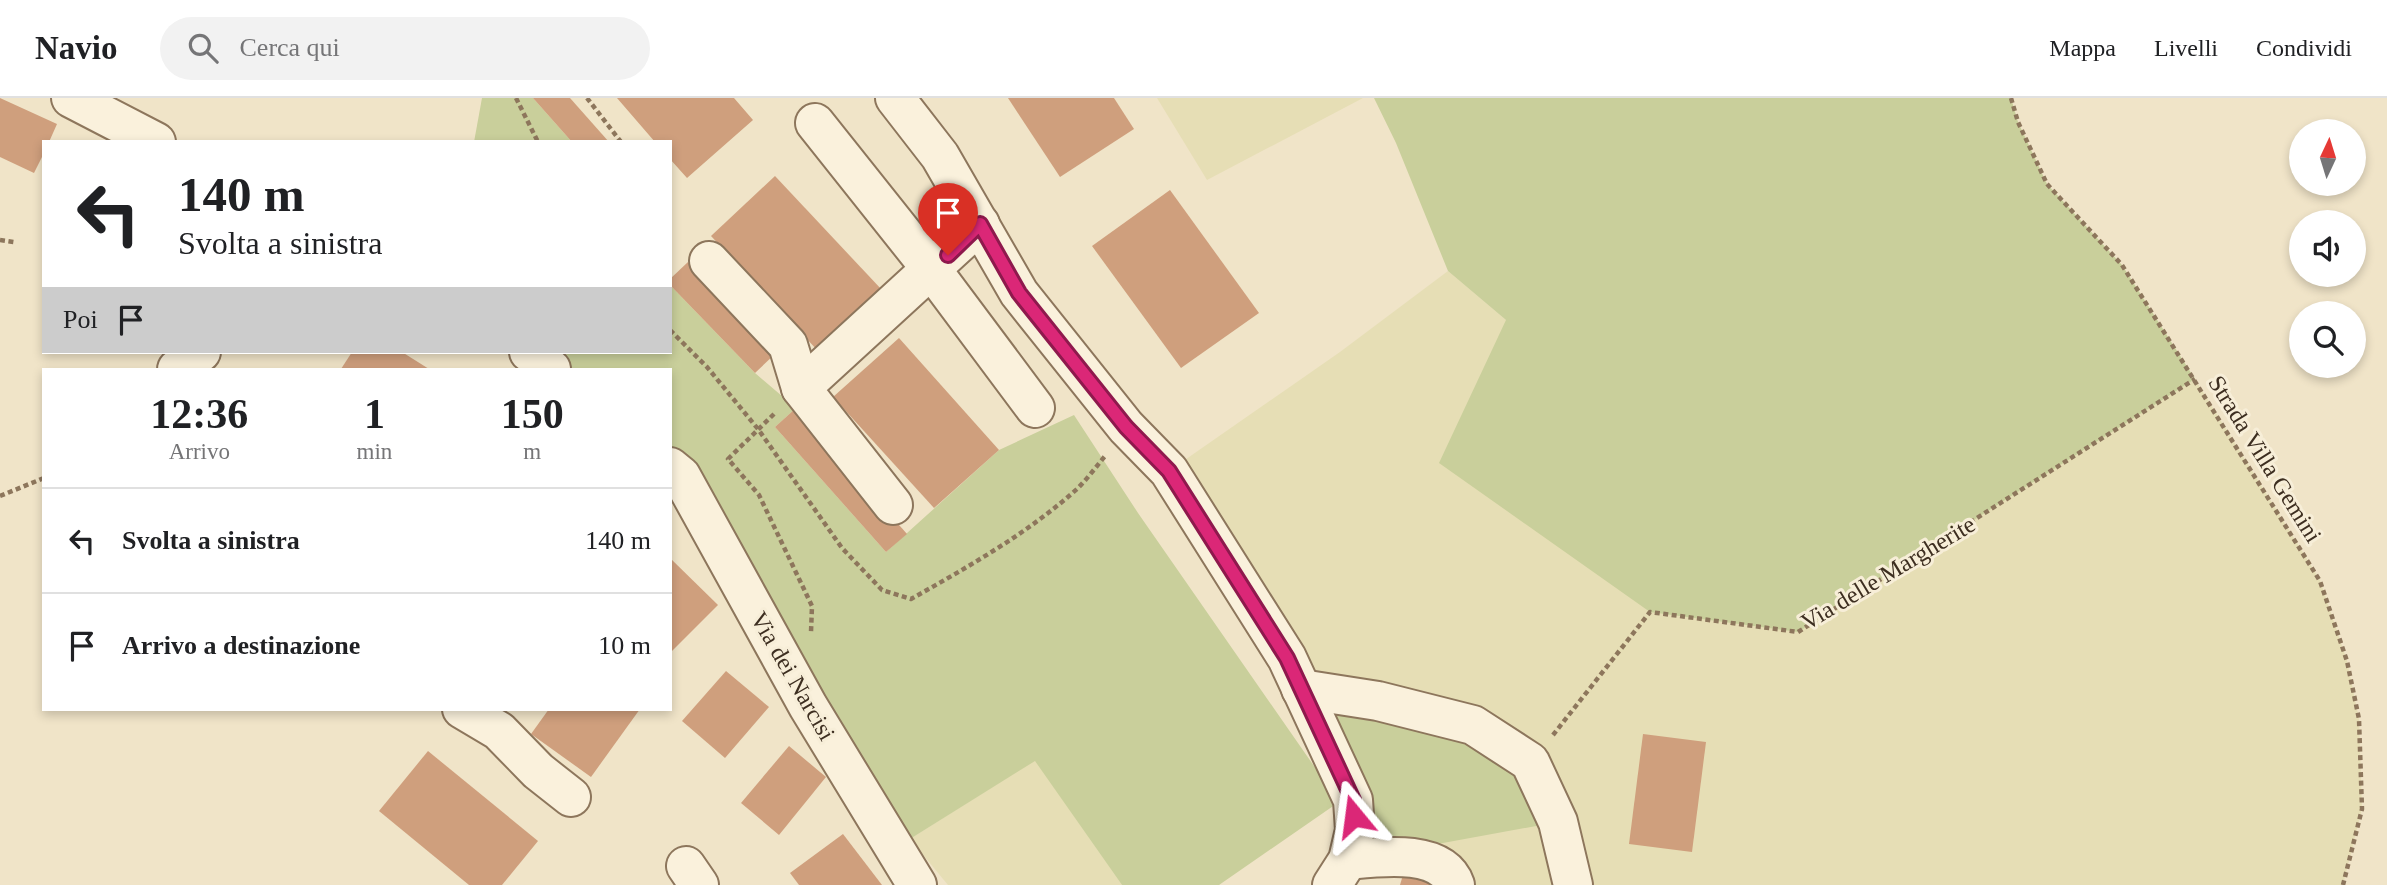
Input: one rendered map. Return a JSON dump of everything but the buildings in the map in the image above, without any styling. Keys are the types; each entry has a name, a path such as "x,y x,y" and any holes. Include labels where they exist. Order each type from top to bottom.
{"street":[{"path":"71,98 152,140"},
{"path":"895,98 940,156 1019,293 1126,427 1169,471 1287,658 1353,800 1356,830 1340,872"},
{"path":"815,123 932,270 1035,408"},
{"path":"801,388 980,224"},
{"path":"709,261 788,345 801,388 893,505"},
{"path":"178,368 198,354"},
{"path":"532,354 550,368"},
{"name":"Via dei Narcisi","path":"672,469 681,476 808,706 917,885"},
{"path":"1301,689 1378,701 1473,725 1530,762 1558,822 1573,885"},
{"path":"465,711 499,731 538,771 571,797"},
{"path":"1340,872 1383,857 1416,858 1442,867 1455,885"}],"path":[{"path":"516,98 537,140"},
{"path":"587,98 619,140"},
{"name":"Strada Villa Gemini","path":"2011,98 2018,122 2048,184 2122,265 2320,580 2347,661 2358,719 2362,808 2343,885"},
{"path":"0,240 14,242"},
{"name":"Via delle Margherite","path":"1530,762 1650,612 1798,632 2195,379"},
{"path":"801,388 728,459 759,495 812,606 810,644"},
{"path":"0,496 42,479"}],"shaded area":[{"path":"1157,98 1363,98 1207,180"},
{"path":"1448,271 1506,320 1797,632 2195,379 2320,580 2347,661 2359,719 2362,809 2343,885 1466,885 1301,689 1169,471 1340,352"},
{"path":"1035,760 1122,885 948,885 910,839"}],"green space":[{"path":"482,98 533,98 570,140 474,140"},
{"path":"1374,98 2011,98 2018,122 2047,184 2122,265 2195,379 1798,632 1650,612 1439,463 1506,320 1448,271 1396,143"},
{"path":"672,287 755,373 796,408 775,427 886,552 999,450 1074,415 1138,513 1339,802 1219,885 1122,885 1035,761 910,839 672,470 672,368 550,368 532,354 672,354"},
{"path":"1301,689 1473,725 1558,822 1432,845 1392,840 1355,830"}],"route":[{"path":"948,255 980,224 1019,293 1126,427 1169,471 1287,658 1353,800 1354,816"}]}
